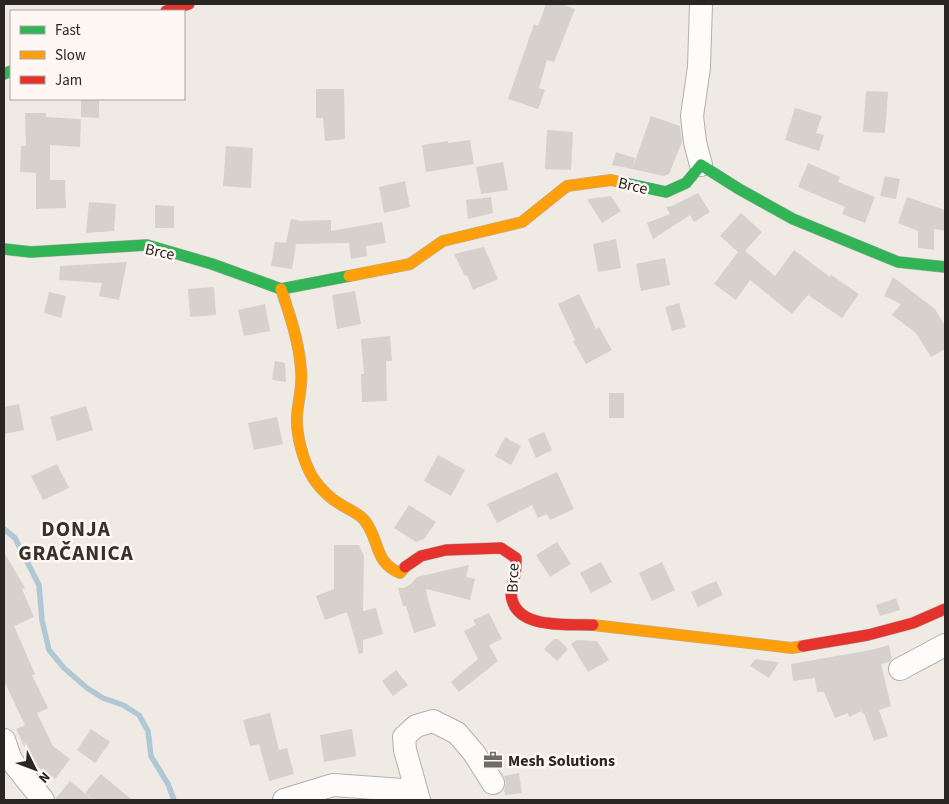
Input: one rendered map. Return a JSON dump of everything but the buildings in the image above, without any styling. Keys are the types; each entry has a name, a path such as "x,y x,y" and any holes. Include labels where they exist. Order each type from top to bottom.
{"main road":[{"path":"169,10 189,4"},
{"path":"701,165 793,219 898,262 945,267"},
{"name":"Brce","path":"4,249 31,252 147,245 212,264 281,289 410,264 443,241 522,222 567,186 612,180 666,192 686,183 701,165"},
{"name":"Brce","path":"281,289 288,308 302,382 297,420 305,462 322,490 342,506 354,511 366,521 374,536 384,564 393,572 400,573 421,556 446,550 501,548 516,558 515,575 511,591 512,605 523,616 535,622 606,626 792,648 868,635 913,623 945,609"}],"street":[{"path":"701,4 699,67 692,116 694,142 701,165"},
{"path":"900,669 945,645"},
{"path":"284,800 333,785 418,796 405,750 404,737 416,726 433,721 457,733 474,753 493,783"},
{"path":"4,740 11,760 43,800"}],"waterway":[{"path":"4,529 15,538 39,585 42,620 49,650 64,668 87,688 103,698 123,705 139,715 148,731 151,756 168,784 174,800"}],"traffic: fast":[{"path":"4,74 10,71"},
{"path":"624,183 666,192 686,183 701,165 793,219 898,262 945,267"},
{"path":"4,249 31,252 147,245 212,264 281,289 349,276"}],"traffic: slow":[{"path":"349,276 410,264 443,241 522,222 567,186 611,180 624,183"},
{"path":"281,289 294,329 300,360 301,382 297,423 301,448 309,471 328,496 363,518 370,528 381,557 386,563 400,573 405,567"},
{"path":"593,625 792,648 803,646"}],"traffic: jam":[{"path":"169,10 189,4"},
{"path":"405,567 421,556 446,550 501,548 516,558 511,593 514,605 521,613 531,619 543,622 593,625"},
{"path":"803,646 868,635 913,623 945,609"}],"place":[{"name":"Mesh Solutions","path":"493,760"}],"district":[{"name":"DONJA GRAČANICA","path":"76,541"}]}
